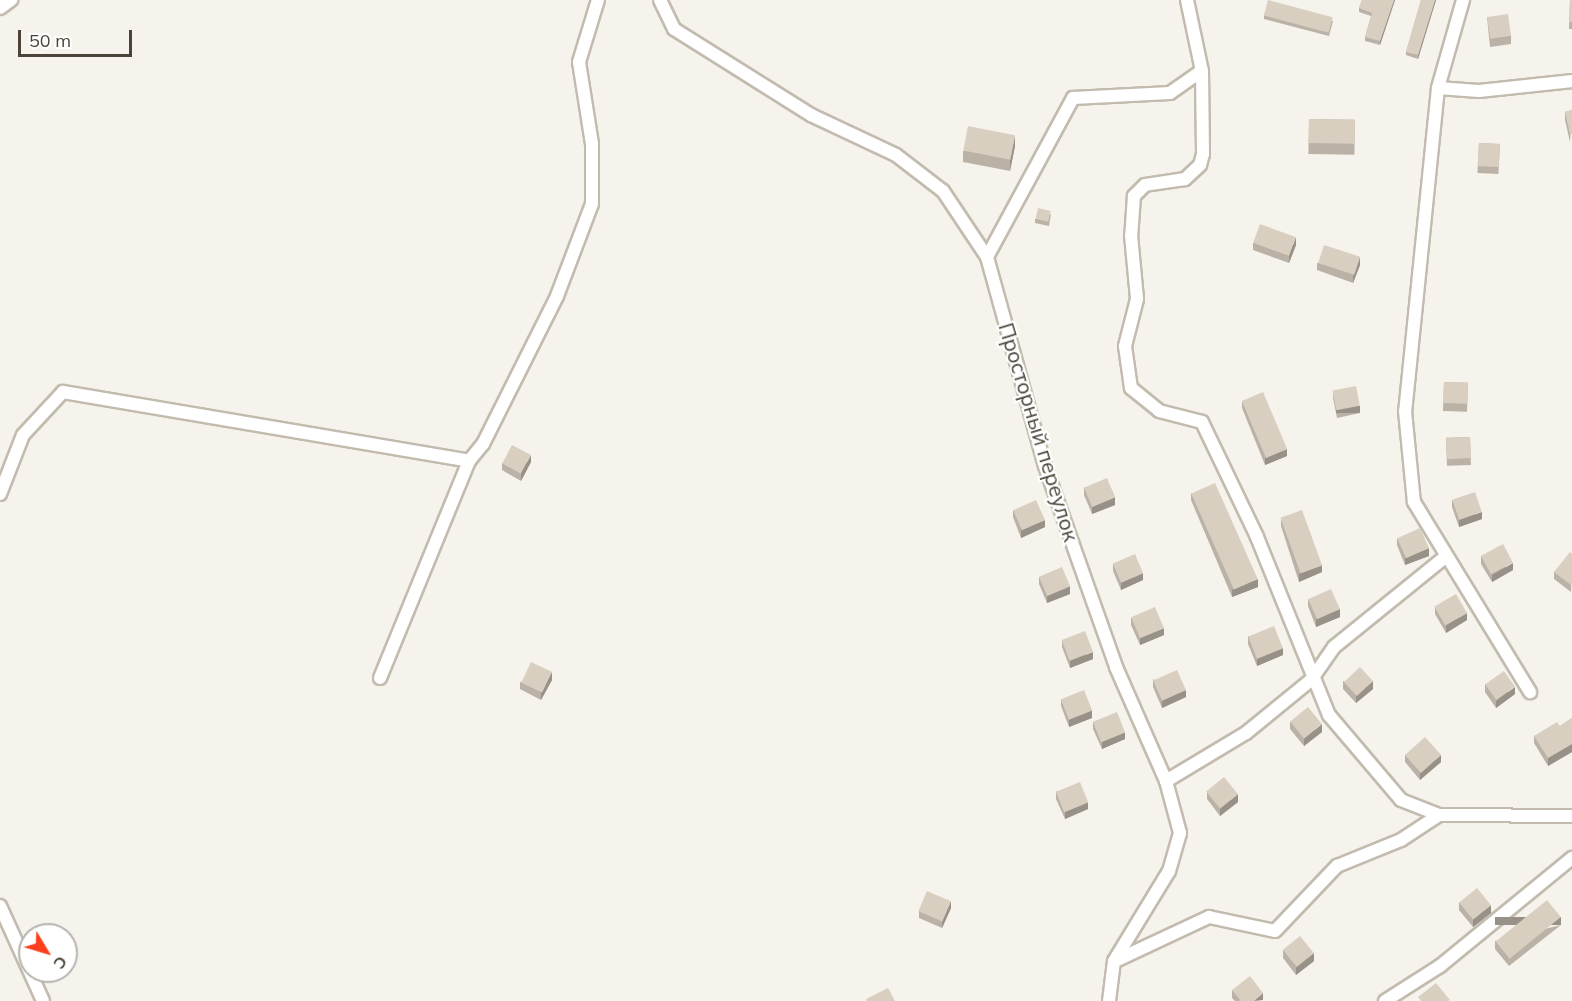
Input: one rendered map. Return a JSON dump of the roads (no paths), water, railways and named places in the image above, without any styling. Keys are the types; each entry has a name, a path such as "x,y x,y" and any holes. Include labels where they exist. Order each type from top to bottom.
{"street":[{"path":"0,8 12,0"},
{"path":"380,678 469,462 483,444 557,296 592,204 592,144 579,62 598,0"},
{"name":"Просторный переулок","path":"660,0 674,29 811,115 896,155 943,191 987,257 1045,466 1116,667 1166,781 1180,833 1169,871 1114,961 1109,1001"},
{"path":"1186,0 1202,70 1200,165 1185,179 1145,185 1134,196 1131,235 1137,298 1125,367 1131,388 1151,406 1202,422 1257,537 1311,680 1329,716 1401,800 1439,815 1572,816"},
{"path":"1462,0 1438,88 1405,411 1414,502 1444,558 1488,615 1530,692"},
{"path":"987,257 1073,99 1170,93 1202,70"},
{"path":"1438,88 1479,91 1572,81"},
{"path":"0,494 23,435 63,392 469,462"},
{"path":"1166,781 1246,733 1311,680 1334,647 1444,558"},
{"path":"1114,961 1209,917 1275,931 1337,866 1401,840 1439,815"},
{"path":"1385,1001 1440,966 1572,858"},
{"path":"0,906 43,1001"}]}
